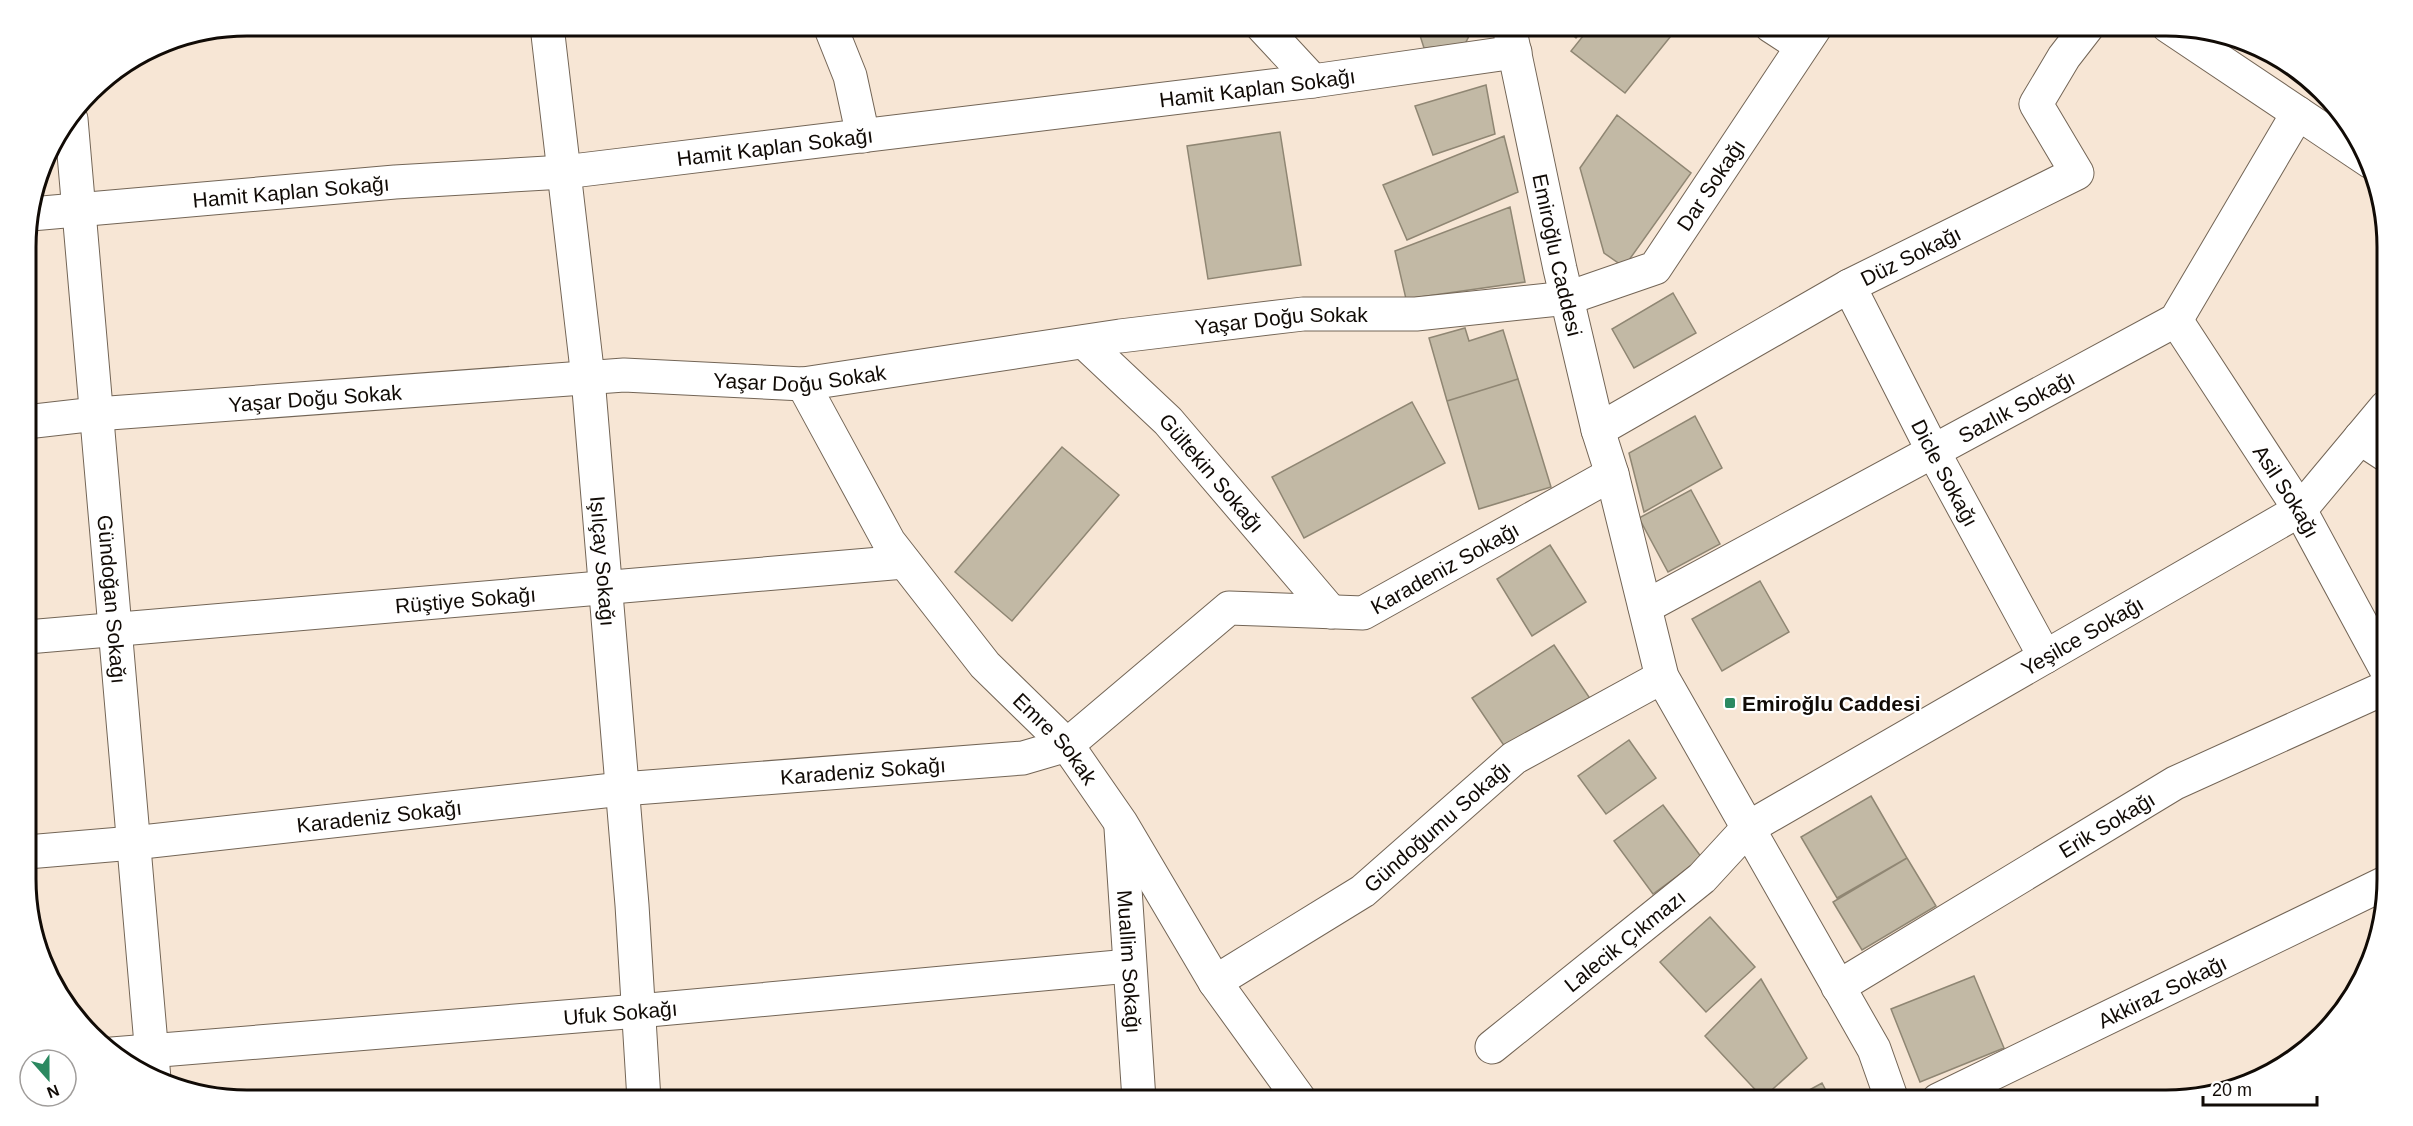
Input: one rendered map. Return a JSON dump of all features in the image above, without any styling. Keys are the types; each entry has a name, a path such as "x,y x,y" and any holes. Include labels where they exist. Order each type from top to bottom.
{"street":[{"name":"Işılçay Sokağı","path":"548,36 588,378 622,789 643,1090"},
{"path":"834,36 850,76 863,136"},
{"path":"1271,36 1313,81"},
{"name":"Dar Sokağı","path":"1568,298 1655,268 1809,36"},
{"name":"Düz Sokağı","path":"1598,430 1849,286 2077,172 2036,104 2064,57 2080,36"},
{"path":"2184,37 2353,150"},
{"name":"Hamit Kaplan Sokağı","path":"39,213 395,182 564,172 1313,81 1512,39"},
{"name":"Emiroğlu Caddesi","path":"1512,39 1598,430 1612,474 1662,677 1874,1049 1888,1090"},
{"path":"2176,320 2298,113"},
{"name":"Gündoğan Sokağı","path":"72,130 153,1065"},
{"name":"Dicle Sokağı","path":"1849,286 1933,451 2045,657"},
{"name":"Yaşar Doğu Sokak","path":"36,421 96,414 624,375 803,384 1120,336 1303,314 1416,314 1568,298"},
{"name":"Sazlık Sokağı","path":"1645,607 2176,320"},
{"name":"Asil Sokağı","path":"2176,320 2300,510 2377,652"},
{"name":"Gültekin Sokağı","path":"1084,342 1168,421 1331,612"},
{"name":"Emre Sokak","path":"803,384 889,542 985,664 1067,745 1121,823 1215,982 1289,1090"},
{"name":"Yeşilce Sokağı","path":"1748,828 2300,510 2373,446"},
{"name":"Karadeniz Sokağı","path":"36,851 134,843 622,789 1023,758 1067,745 1229,608 1363,613 1612,474"},
{"name":"Rüştiye Sokağı","path":"36,636 904,562"},
{"name":"Gündoğumu Sokağı","path":"1215,982 1364,891 1514,758 1662,677"},
{"name":"Erik Sokağı","path":"1839,987 2175,783 2377,692"},
{"name":"Muallim Sokağı","path":"1121,823 1138,1090"},
{"name":"Lalecik Çıkmazı","path":"1492,1047 1702,878 1748,828"},
{"name":"Akkiraz Sokağı","path":"1959,1090 2377,887"},
{"name":"Ufuk Sokağı","path":"153,1065 638,1011 1129,966"}],"building":[{"path":"1420,36 1469,36 1465,44 1424,48"},
{"path":"1583,36 1671,36 1625,93 1571,51"},
{"path":"1486,85 1495,134 1433,155 1415,106"},
{"path":"1617,115 1691,173 1624,267 1604,253 1580,168"},
{"path":"1280,132 1301,265 1208,279 1187,146"},
{"path":"1504,136 1518,192 1407,240 1383,185"},
{"path":"1510,207 1525,282 1406,299 1395,251"},
{"path":"1673,293 1696,333 1634,368 1612,329"},
{"path":"1465,328 1469,341 1503,330 1518,379 1447,401 1429,338"},
{"path":"1518,379 1551,487 1479,509 1447,401"},
{"path":"1412,402 1445,463 1304,538 1272,477"},
{"path":"1695,416 1722,468 1644,512 1629,453"},
{"path":"1062,447 1119,495 1012,621 955,572"},
{"path":"1691,490 1720,544 1668,572 1639,518"},
{"path":"1550,545 1586,602 1532,636 1497,579"},
{"path":"1760,581 1789,632 1722,671 1692,619"},
{"path":"1554,645 1591,700 1509,753 1472,698"},
{"path":"1629,740 1656,778 1606,814 1578,776"},
{"path":"1871,796 1907,858 1837,898 1801,837"},
{"path":"1663,805 1702,858 1653,894 1614,841"},
{"path":"1907,858 1936,906 1862,950 1833,902"},
{"path":"1710,917 1755,967 1706,1012 1660,962"},
{"path":"1974,976 2004,1048 1920,1082 1891,1009"},
{"path":"1761,979 1807,1058 1772,1090 1756,1090 1705,1036"},
{"path":"1822,1083 1826,1090 1809,1090"}],"place":[{"name":"Emiroğlu Caddesi","path":"1730,703"}]}
